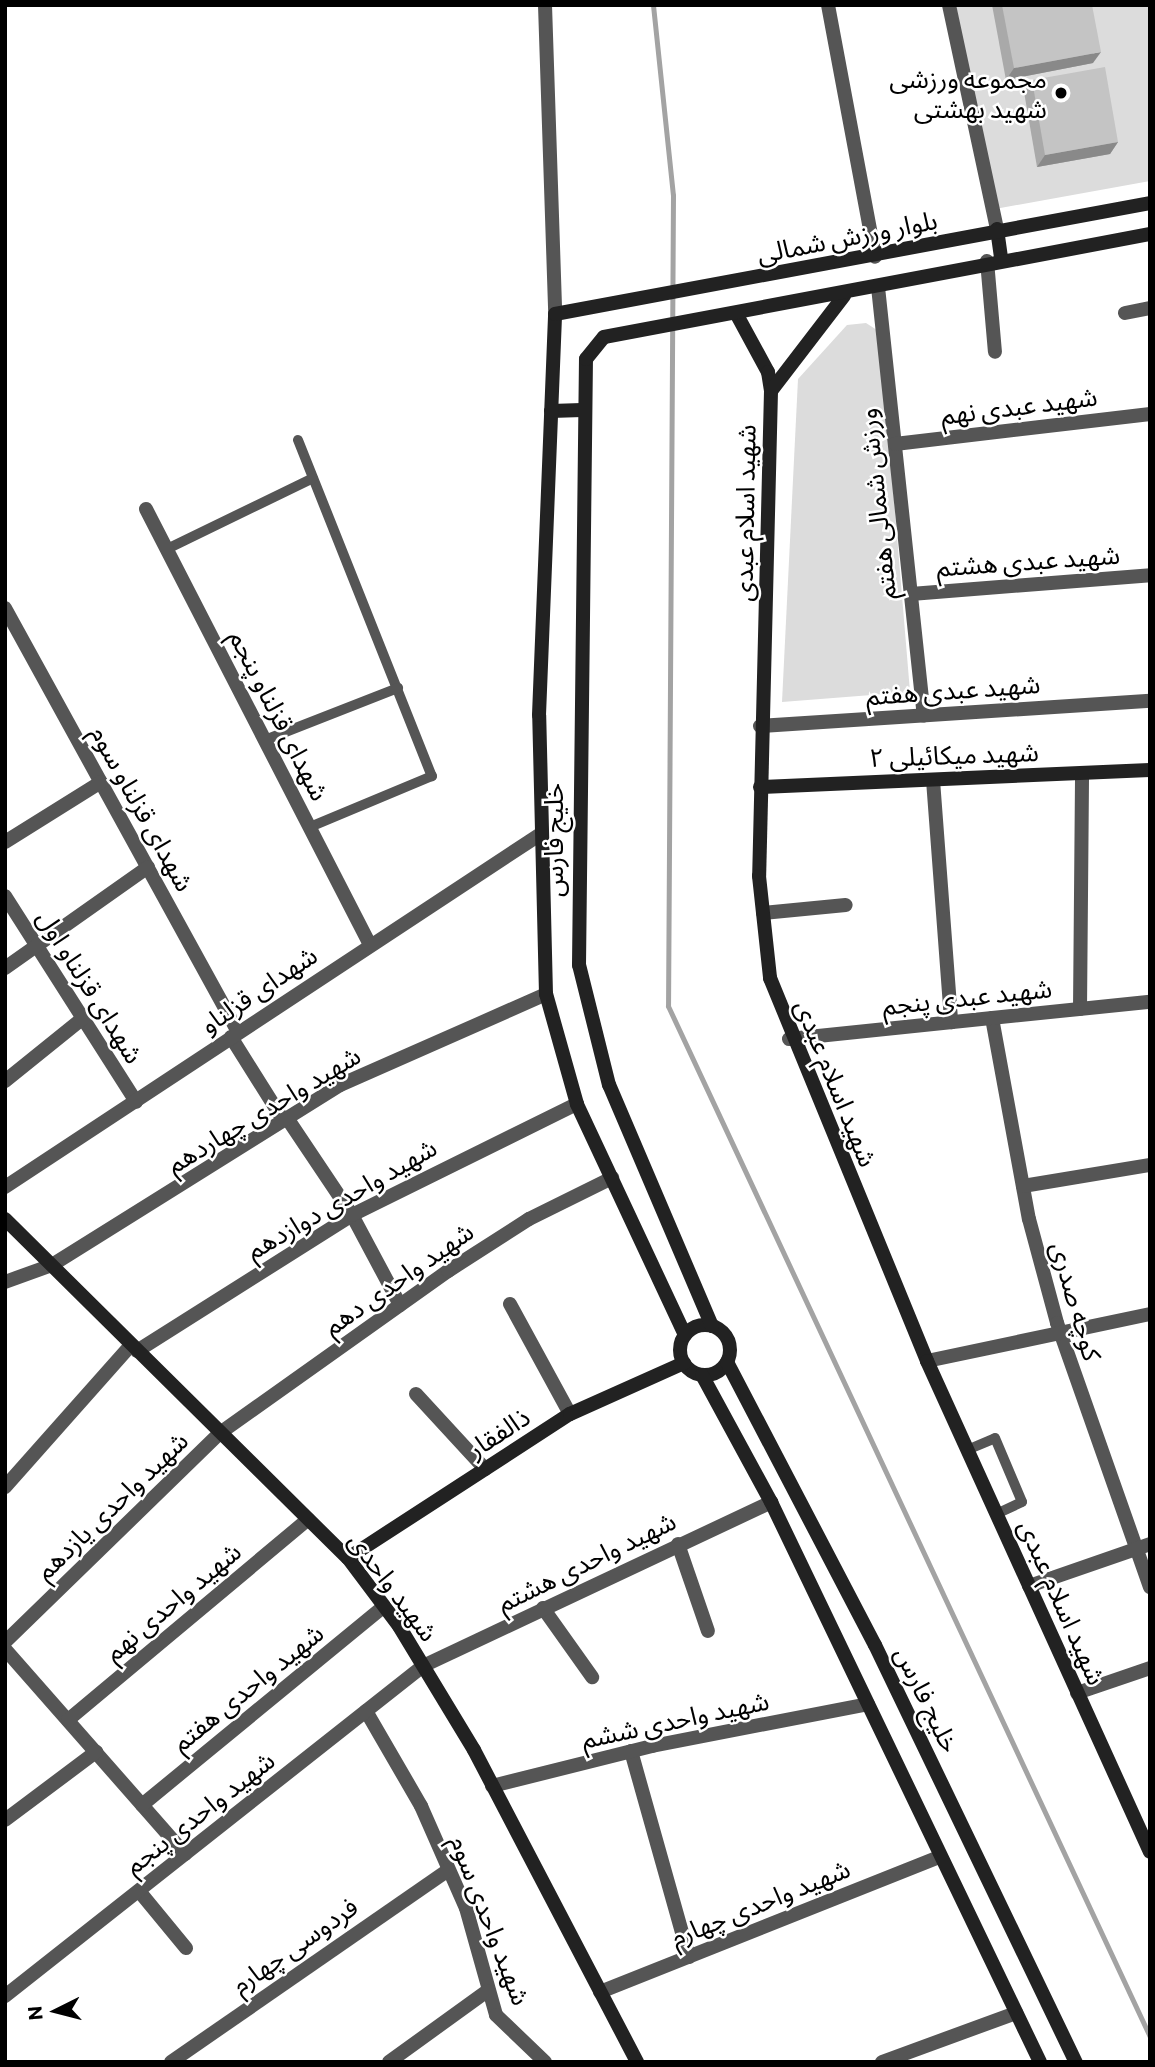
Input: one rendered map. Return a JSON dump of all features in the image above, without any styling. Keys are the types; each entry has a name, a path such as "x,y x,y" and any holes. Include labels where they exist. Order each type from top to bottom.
{"main road":[{"name":"بلوار ورزش شمالی","path":"555,314 587,306 719,286 875,257 997,229 1150,203"},
{"path":"994,260 997,229"},
{"name":"بلوار ورزش شمالی","path":"604,337 844,296 994,260 1150,234"},
{"name":"شهید اسلام عبدی","path":"844,296 771,391 760,726 763,913 770,978 789,1039 927,1361 1150,1852"},
{"path":"555,314 539,835 546,995 577,1104 685,1335 684,1363 702,1375 771,1502 939,1857 1040,2062"},
{"path":"735,315 768,372 771,391"},
{"name":"خلیج فارس","path":"604,337 583,367 579,965 609,1085 712,1326"},
{"path":"551,411 582,410"},
{"name":"شهید میکائیلی ۲","path":"760,787 1150,770"},
{"name":"شهید واحدی","path":"5,1219 348,1559 384,1606 423,1666 492,1786 636,2062"},
{"path":"685,1335 712,1326 728,1340 727,1362 702,1375"},
{"name":"خلیج فارس","path":"727,1362 875,1645 1076,2062"},
{"name":"ذالفقار","path":"348,1559 570,1414 684,1363"}],"street":[{"path":"545,5 555,314"},
{"path":"828,5 875,257"},
{"path":"949,5 997,229"},
{"path":"994,260 995,352"},
{"name":"ورزش شمالی هفتم","path":"878,287 924,716"},
{"path":"1125,313 1150,308"},
{"name":"شهید عبدی نهم","path":"895,444 1150,414"},
{"name":"شهدای قزلناو پنجم","path":"146,509 370,944"},
{"name":"شهید عبدی هشتم","path":"911,594 1150,575"},
{"name":"شهدای قزلناو سوم","path":"5,608 148,867 234,1034 285,1119 352,1215 400,1305"},
{"name":"شهید عبدی هفتم","path":"760,726 1150,701"},
{"path":"1080,1009 1082,773"},
{"path":"933,780 951,1022"},
{"path":"5,842 101,782"},
{"name":"شهدای قزلناو","path":"5,1187 539,835"},
{"path":"5,968 35,943 148,867"},
{"name":"شهدای قزلناو اول","path":"5,896 136,1102"},
{"path":"763,913 846,905"},
{"name":"شهید واحدی چهاردهم","path":"5,1282 52,1265 340,1085 546,995"},
{"name":"شهید عبدی پنجم","path":"789,1039 1150,1002"},
{"path":"5,1081 83,1018"},
{"name":"کوچه صدری","path":"992,1018 1023,1186 1060,1333 1134,1549 1150,1587"},
{"name":"شهید واحدی دوازدهم","path":"5,1487 134,1348 352,1215 577,1104"},
{"path":"1023,1186 1150,1165"},
{"name":"شهید واحدی دهم","path":"220,1433 400,1305 529,1219 612,1178"},
{"path":"510,1304 570,1414"},
{"path":"927,1361 1150,1314"},
{"path":"416,1394 485,1469"},
{"name":"شهید واحدی یازدهم","path":"5,1642 220,1433"},
{"name":"شهید واحدی هشتم","path":"423,1666 771,1502"},
{"name":"شهید واحدی نهم","path":"68,1720 308,1519"},
{"path":"678,1544 708,1631"},
{"path":"1029,1586 1150,1544"},
{"name":"شهید واحدی هفتم","path":"142,1805 384,1606"},
{"path":"543,1608 592,1677"},
{"path":"5,1649 185,1854"},
{"name":"شهید واحدی پنجم","path":"5,1996 423,1666"},
{"path":"1077,1693 1150,1668"},
{"name":"شهید واحدی ششم","path":"492,1786 631,1751 868,1704"},
{"name":"شهید واحدی سوم","path":"366,1712 421,1806 447,1871 466,1908 487,1991 496,2015 545,2062"},
{"path":"631,1751 689,1957"},
{"path":"5,1820 96,1752"},
{"name":"شهید واحدی چهارم","path":"600,1992 939,1857"},
{"name":"فردوسی چهارم","path":"171,2062 447,1871"},
{"path":"139,1891 186,1948"},
{"path":"389,2062 487,1991"},
{"path":"882,2062 1016,2013"}],"lane":[{"path":"298,440 432,776 310,827"},
{"path":"167,549 313,478"},
{"path":"265,740 398,688"},
{"path":"967,1450 995,1438 1021,1502 996,1514"}],"shaded area":[{"name":"مجموعه ورزشی شهید بهشتی","path":"956,5 1150,5 1150,181 995,209"},
{"path":"866,323 880,332 910,692 782,702 798,379 847,325"}],"building":[{"path":"1002,5 1092,5 1101,52 1014,68"},
{"path":"1105,67 1118,142 1045,155 1032,80"}],"waterway":[{"path":"653,5 673,195 668,1006 1150,2037"}],"place":[{"name":"مجموعه ورزشی شهید بهشتی","path":"1061,93"}]}
